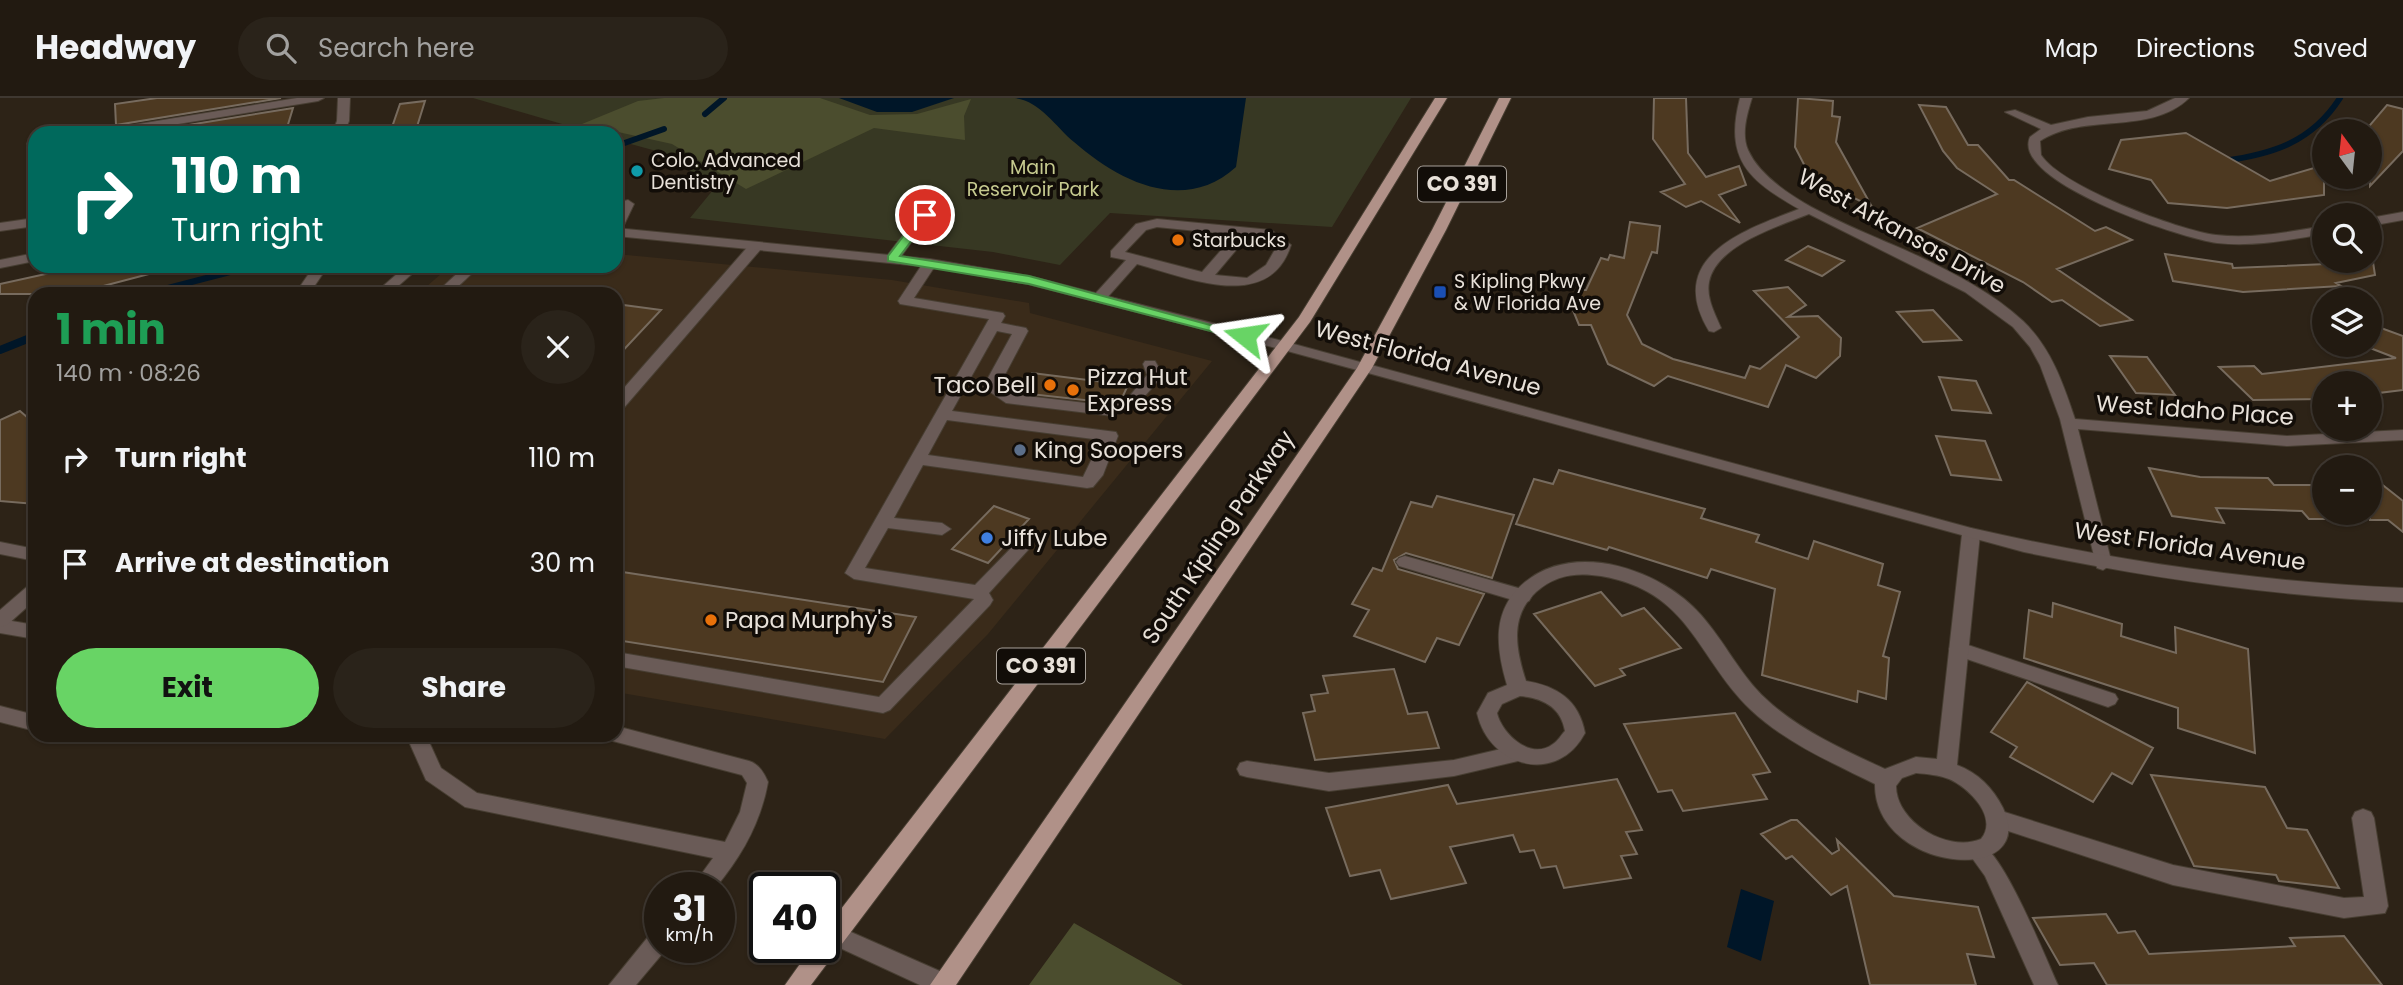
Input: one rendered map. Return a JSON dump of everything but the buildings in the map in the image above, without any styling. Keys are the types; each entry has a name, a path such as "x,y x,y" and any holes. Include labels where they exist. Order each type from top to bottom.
{"main road":[{"name":"CO 391","path":"840,928 1285,346 1356,240 1441,98"},
{"name":"South Kipling Parkway","path":"942,985 1364,368 1439,230 1505,98"},
{"name":"CO 391","path":"797,985 814,963"}],"street":[{"path":"145,126 318,98"},
{"path":"341,126 344,98"},
{"name":"West Arkansas Drive","path":"1746,98 1739,131 1741,149 1760,175 1810,209 1954,282 2002,311 2019,326 2042,355 2053,377 2067,423 2103,564"},
{"path":"2183,98 2169,108 2050,129 2034,139 2035,155 2046,168 2069,182 2158,223 2204,237 2249,240 2312,232"},
{"path":"2011,112 2050,129"},
{"path":"623,214 628,204"},
{"path":"1714,328 1704,313 1700,296 1711,262 1726,245 1810,209"},
{"path":"892,259 925,215"},
{"path":"2382,220 2403,216"},
{"path":"0,227 28,223"},
{"path":"1157,223 1271,234 1284,245 1283,251 1258,279 1246,282 1224,282 1207,275 1135,258 1116,254 1141,227 1157,223"},
{"name":"West Florida Avenue","path":"623,230 930,263 1007,275 1285,346 1971,534 2103,564 2252,585 2403,595"},
{"path":"1207,275 1235,243"},
{"path":"623,399 756,246"},
{"path":"0,264 28,258"},
{"path":"1100,297 1135,258"},
{"path":"623,660 883,705 984,600 979,592 854,573 998,316 905,301 930,263"},
{"path":"389,287 406,273"},
{"path":"450,287 465,273"},
{"path":"992,326 1021,331 991,387 1006,398 1113,411 1133,401 1155,375 1150,365"},
{"path":"918,459 1087,483 1095,475 1110,436 942,415"},
{"name":"West Idaho Place","path":"2067,423 2287,440 2403,435"},
{"path":"882,522 942,529"},
{"path":"1946,769 1971,534"},
{"path":"0,548 28,554"},
{"path":"979,592 1020,550"},
{"path":"1405,562 1522,596"},
{"path":"1518,688 1504,642 1512,614 1522,596 1535,581 1559,569 1578,566 1607,570 1648,586 1672,600 1694,618 1725,667 1749,696 1771,715 1840,757 1887,780"},
{"path":"0,620 28,596"},
{"path":"0,626 28,631"},
{"path":"1959,649 2108,699"},
{"path":"1247,769 1329,782 1454,768 1518,753 1548,756 1571,743 1576,733 1575,722 1560,701 1547,693 1518,688 1495,697 1486,716 1495,737 1518,753"},
{"path":"0,714 28,721"},
{"path":"623,735 749,769 758,782 754,810 730,852 715,872"},
{"path":"419,742 433,774 472,801 730,852"},
{"path":"1930,766 1946,769 1970,781 1988,799 1998,819 1998,833 1992,844 1978,851 1957,853 1931,846 1909,832 1892,815 1884,796 1887,780 1903,767 1930,766"},
{"path":"1998,819 2173,875 2344,908 2377,906 2363,818"},
{"path":"1978,851 1993,870 2046,985"},
{"path":"840,937 942,985"},
{"path":"621,985 644,958"}],"shaded area":[{"path":"623,255 892,280 1029,303 1030,313 1212,361 988,634 885,739 623,693 623,287 426,287 442,273 623,273"}],"green space":[{"name":"Main Reservoir Park","path":"473,98 1411,98 1332,227 1110,213 1060,265 993,252 690,218 713,190 671,155 623,142 623,126 569,126"},
{"path":"664,98 820,98 870,115 917,114 971,99 964,116 965,140 874,128 746,189 672,144 623,133 623,126 582,124 638,101"},
{"path":"1074,923 1183,985 1029,985"}],"water":[{"path":"839,98 954,98 912,112 877,112"},
{"path":"1015,98 1246,98 1236,167 1216,181 1195,189 1153,187 1111,169 1074,142 1040,109"},
{"path":"1741,889 1774,901 1761,961 1727,947"}],"waterway":[{"path":"705,114 724,98"},
{"path":"2223,161 2275,150 2290,143 2317,125 2340,98"},
{"path":"623,144 664,129"},
{"path":"172,287 226,273"},
{"path":"0,350 28,339"}],"place":[{"name":"Colo. Advanced Dentistry","path":"637,171"},
{"name":"Starbucks","path":"1178,240"},
{"name":"S Kipling Pkwy & W Florida Ave","path":"1440,292"},
{"name":"Taco Bell","path":"1050,385"},
{"name":"Pizza Hut Express","path":"1073,390"},
{"name":"King Soopers","path":"1020,450"},
{"name":"Jiffy Lube","path":"987,538"},
{"name":"Papa Murphy's","path":"711,620"}],"route":[{"path":"925,215 892,259 1029,280 1245,336"}]}
